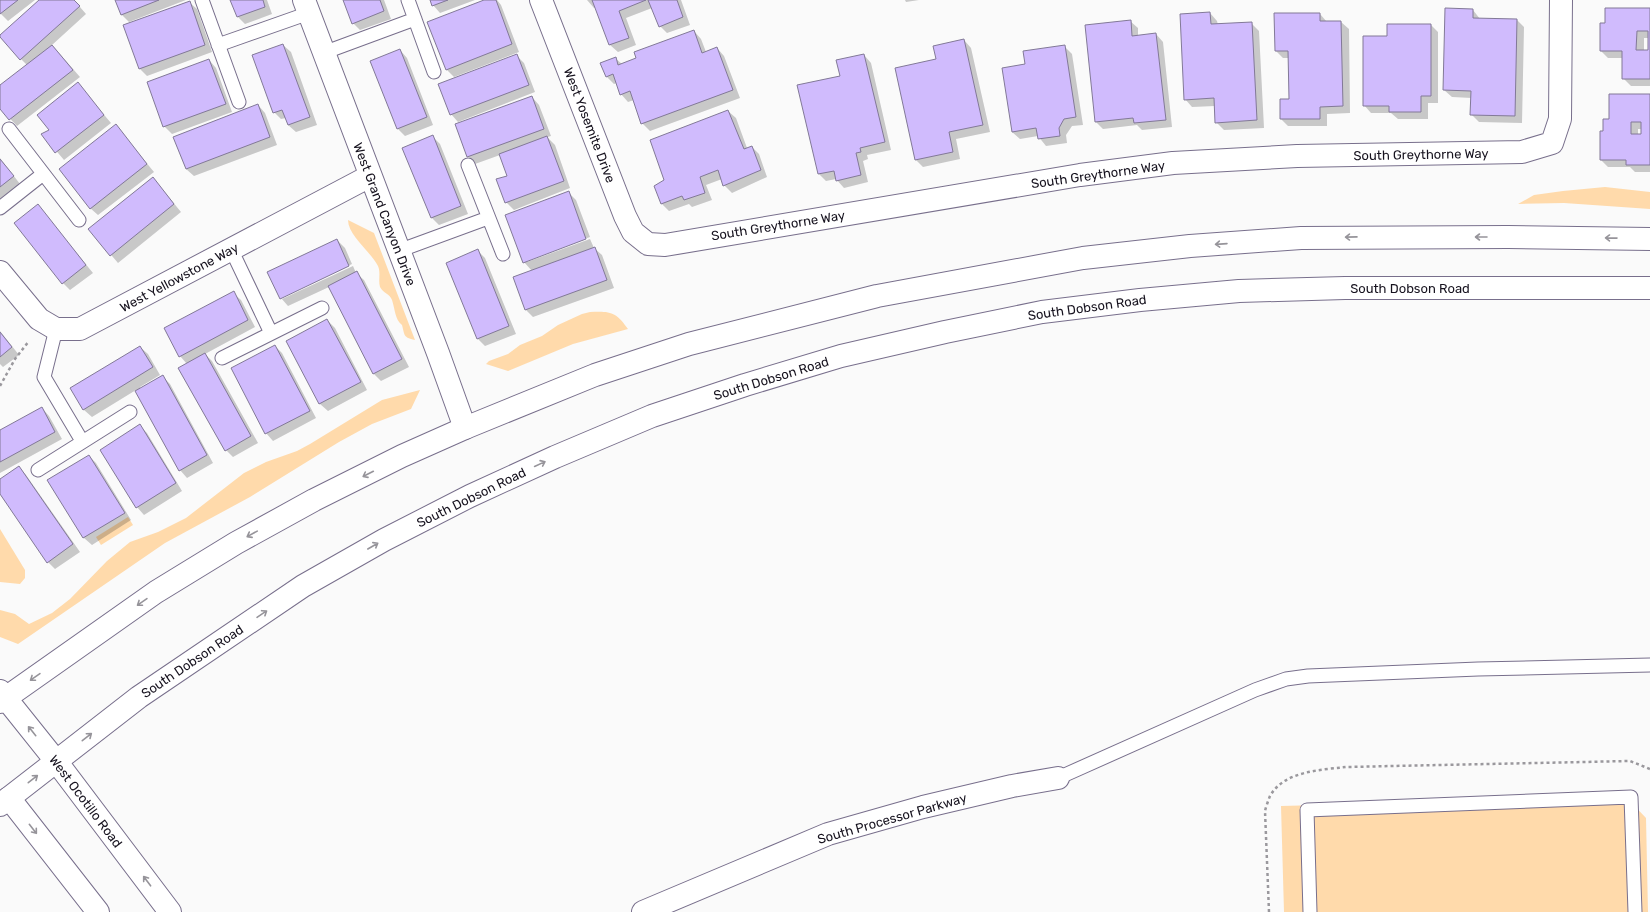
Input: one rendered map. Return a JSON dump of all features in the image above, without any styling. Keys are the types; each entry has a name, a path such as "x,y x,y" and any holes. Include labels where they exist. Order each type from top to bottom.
{"street":[{"name":"West Yosemite Drive","path":"542,0 625,216 633,232 648,244"},
{"name":"South Greythorne Way","path":"648,244 665,245 1080,175 1173,164 1297,156 1522,152 1552,144 1560,119 1561,0"},
{"name":"West Grand Canyon Drive","path":"306,6 465,428"},
{"name":"West Yellowstone Way","path":"56,329 80,329 370,176"},
{"path":"2,697 156,592 236,542 314,500 402,456 465,428 595,375 689,344 877,296 1083,258 1190,246 1301,238 1508,237 1650,239"},
{"path":"0,272 39,319 56,329"},
{"name":"South Dobson Road","path":"3,796 56,761 139,697 296,590 384,540 477,492 555,457 652,416 745,385 841,356 945,332 1042,312 1140,300 1216,293 1345,288 1650,288"},
{"name":"West Ocotillo Road","path":"2,697 56,761 170,912"},
{"name":"South Processor Parkway","path":"643,912 828,834 923,807 1012,786 1058,778"},
{"path":"3,796 98,912"}],"lane":[{"path":"202,0 239,102"},
{"path":"408,0 434,72"},
{"path":"218,45 306,6"},
{"path":"323,53 415,19"},
{"path":"9,129 79,220"},
{"path":"468,165 502,254"},
{"path":"0,208 43,174"},
{"path":"398,251 488,218"},
{"path":"231,250 271,333"},
{"path":"222,358 322,308"},
{"path":"56,329 44,377 82,441"},
{"path":"38,470 130,412"},
{"path":"1058,778 1255,690 1286,680 1308,676 1455,670 1650,665"},
{"path":"1310,912 1307,810 1631,797 1635,912"}],"path":[{"path":"0,386 15,359 31,337"}],"shaded area":[{"path":"1605,187 1650,192 1650,209 1564,203 1518,204 1534,195"},
{"path":"348,220 374,233 415,340 405,336 391,298 380,287 378,266 355,237 349,226"},
{"path":"590,312 608,312 620,319 628,329 573,344 508,371 486,364 489,361 508,354 520,345 542,336 558,325"},
{"path":"420,390 411,409 372,424 339,442 250,497 165,543 18,644 0,637 0,610 15,614 29,624 52,613 70,599 107,561 130,542 158,532 186,518 244,473 266,462 297,451 382,400"},
{"path":"128,517 133,525 101,545 96,537"},
{"path":"0,529 25,570 25,578 20,584 0,582"},
{"path":"1626,797 1646,818 1648,912 1284,912 1281,806"}],"building":[{"path":"0,0 18,0 0,14"},
{"path":"39,0 74,0 80,6 20,60 0,37 0,35"},
{"path":"115,0 159,0 121,15"},
{"path":"230,0 263,0 265,7 237,17"},
{"path":"343,0 380,0 384,11 352,24"},
{"path":"430,0 448,0 432,6"},
{"path":"484,0 496,0 512,44 446,70 427,22"},
{"path":"592,0 646,0 619,11 629,38 609,45"},
{"path":"648,0 677,0 683,17 659,27"},
{"path":"190,1 205,45 139,69 123,25"},
{"path":"1445,8 1473,9 1473,18 1517,19 1515,116 1470,115 1471,91 1443,90"},
{"path":"1605,8 1650,8 1650,79 1622,79 1622,51 1600,51 1600,23 1605,23","holes":["1637,31 1648,31 1648,50 1636,50"]},
{"path":"1210,12 1211,24 1252,22 1257,120 1215,123 1214,98 1184,100 1180,14"},
{"path":"1274,13 1320,13 1320,21 1341,21 1343,106 1320,107 1320,119 1280,119 1280,99 1289,99 1288,51 1275,51"},
{"path":"1131,20 1132,36 1156,33 1166,120 1134,123 1133,118 1095,122 1085,25"},
{"path":"1387,24 1431,24 1431,96 1421,96 1421,112 1389,112 1389,106 1363,106 1363,36 1387,36"},
{"path":"694,30 702,53 717,47 733,90 641,124 630,91 620,95 613,74 606,77 600,63 616,57 618,65 636,58 634,52"},
{"path":"964,39 983,125 949,132 953,152 915,160 895,68 936,59 933,46"},
{"path":"283,44 310,117 288,125 282,110 273,113 252,55"},
{"path":"52,45 73,70 9,120 0,109 0,85"},
{"path":"1065,45 1076,117 1064,119 1059,128 1060,136 1038,139 1036,128 1012,132 1002,68 1025,64 1023,51"},
{"path":"400,49 427,117 397,129 370,61"},
{"path":"517,54 529,85 450,115 438,84"},
{"path":"864,54 885,142 860,148 861,152 856,153 861,175 836,181 834,171 818,174 797,85 840,76 836,60"},
{"path":"209,59 226,104 163,127 147,82"},
{"path":"78,82 104,115 55,153 41,134 49,130 37,115"},
{"path":"1609,94 1650,94 1650,165 1626,165 1626,160 1600,160 1600,131 1603,131 1603,119 1609,119","holes":["1631,122 1641,122 1641,134 1631,134"]},
{"path":"532,96 544,129 467,157 455,124"},
{"path":"258,104 270,137 186,169 173,137"},
{"path":"728,110 744,149 752,146 761,170 723,186 718,170 700,177 705,193 684,200 682,196 661,204 654,186 664,180 650,140"},
{"path":"116,124 147,164 90,209 59,169"},
{"path":"433,135 461,206 431,218 402,148"},
{"path":"547,136 564,181 505,203 496,179 507,176 499,154"},
{"path":"0,159 14,176 0,187"},
{"path":"153,177 174,204 110,256 88,229"},
{"path":"569,191 586,239 523,263 505,215"},
{"path":"38,204 86,265 62,284 14,223"},
{"path":"337,239 349,266 280,299 267,272"},
{"path":"595,247 607,280 525,310 513,277"},
{"path":"478,249 509,326 477,339 446,263"},
{"path":"357,271 402,359 373,374 328,286"},
{"path":"234,291 248,320 179,357 164,328"},
{"path":"327,319 361,382 319,404 286,341"},
{"path":"0,332 12,347 0,357"},
{"path":"275,345 310,411 265,434 231,368"},
{"path":"140,346 153,367 83,410 70,388"},
{"path":"205,353 251,436 225,451 178,368"},
{"path":"163,375 207,455 179,471 135,391"},
{"path":"42,407 55,432 0,462 0,430"},
{"path":"140,424 176,483 136,508 100,450"},
{"path":"89,455 125,513 83,538 47,480"},
{"path":"19,466 73,544 47,563 0,494 0,479"}]}
